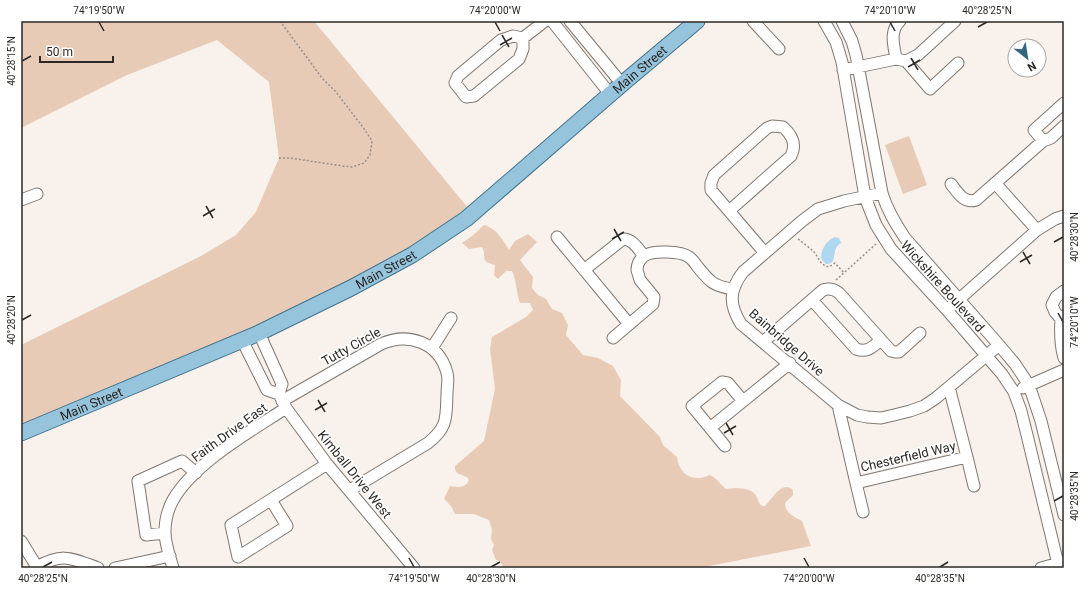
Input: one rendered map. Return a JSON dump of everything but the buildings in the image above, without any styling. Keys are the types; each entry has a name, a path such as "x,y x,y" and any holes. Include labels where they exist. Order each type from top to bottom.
{"main road":[{"name":"Main Street","path":"21,433 242,340 412,256 473,214 610,94 697,21"}],"street":[{"path":"523,38 523,49 519,59 474,96 466,97 455,83 458,76 501,40 513,36 523,38 545,21"},
{"path":"552,21 610,94"},
{"path":"570,21 622,84"},
{"path":"753,21 779,49"},
{"name":"Wickshire Boulevard","path":"824,21 836,42 843,70 865,197 876,225 891,249 947,310 1002,374 1014,392 1021,411 1061,563"},
{"name":"Wickshire Boulevard","path":"842,21 852,41 859,68 882,193 886,206 892,219 905,238 999,345 1015,364 1029,385 1041,421 1064,515"},
{"path":"900,21 895,25 893,32 901,60 930,89 958,63"},
{"path":"843,70 901,60 918,55 956,21"},
{"path":"1043,141 1034,130 1064,103"},
{"path":"728,211 791,156 794,150 794,144 792,138 783,127 772,126 767,128 714,175 711,183 711,190 728,211 765,253"},
{"path":"951,184 966,201 971,202 976,200 1043,141 1051,138 1064,126"},
{"path":"995,183 1037,230"},
{"path":"613,338 654,304 655,301 652,293 638,275 637,266 644,256 655,252 670,252 685,255 690,257 708,280 721,287 733,289 738,278 743,272 812,212 818,209 882,193"},
{"path":"21,200 37,194"},
{"path":"947,310 1037,230 1055,219 1064,216"},
{"path":"557,237 629,324"},
{"path":"584,270 623,239 627,239 632,242 644,256"},
{"path":"762,342 827,288 835,290 839,293 891,351 899,352 920,333"},
{"name":"Bainbridge Drive","path":"733,289 732,305 742,324 838,405 857,415 881,418 910,412 924,406 999,345"},
{"path":"1064,290 1056,297 1052,305 1055,312 1062,317 1060,344 1064,358"},
{"path":"812,300 856,349 862,351 868,350 881,340"},
{"path":"350,490 428,443 438,435 444,426 446,416 448,375 439,355 432,348 451,318"},
{"path":"259,332 282,384 282,401"},
{"name":"Tutty Circle","path":"282,401 390,340 409,338 422,342 432,348"},
{"name":"Kimball Drive West","path":"242,340 267,390 282,401 327,464 414,568"},
{"path":"710,428 790,363"},
{"path":"1014,392 1064,370"},
{"path":"725,446 692,406 722,382 728,383 743,401"},
{"name":"Chesterfield Way","path":"949,387 974,486"},
{"name":"Faith Drive East","path":"173,568 165,533 169,510 173,500 183,486 196,473 282,401"},
{"name":"Chesterfield Way","path":"838,405 863,512"},
{"name":"Chesterfield Way","path":"856,483 967,457"},
{"path":"165,533 146,535 138,480 182,461 196,473"},
{"path":"271,500 287,526 238,557 231,525 327,464"},
{"path":"21,541 36,568 47,562 60,558 70,558 98,568"},
{"path":"115,568 170,556"},
{"path":"1041,568 1061,563"}],"path":[{"path":"279,158 352,166 364,163 370,155 372,142 365,130 336,92 322,78 280,21"},
{"path":"789,232 814,252 824,266 829,267 835,263 844,273"},
{"path":"827,288 878,242"}],"shaded area":[{"path":"21,21 314,21 473,214 412,255 21,433 21,345 201,256 236,235 256,212 279,158 269,82 217,40 127,75 21,128"},
{"path":"909,136 927,185 903,194 885,145"},
{"path":"484,225 492,229 502,238 509,250 515,241 528,234 537,242 520,260 533,277 532,288 538,295 546,299 552,309 562,313 568,325 566,335 583,355 598,358 613,366 621,380 620,396 660,437 663,445 677,457 678,463 684,473 693,478 710,475 717,479 726,489 737,488 749,490 755,494 762,506 765,506 778,491 785,487 789,487 793,490 793,495 785,503 786,509 790,514 802,521 811,546 699,568 504,568 500,561 496,560 492,550 494,545 491,539 492,530 489,520 474,514 455,514 451,506 444,499 450,486 461,487 466,485 469,480 467,477 455,471 455,466 484,441 495,389 490,349 492,337 526,317 533,310 530,303 520,303 512,271 506,271 498,279 494,275 495,265 484,259 484,251 482,247 469,249 462,243"}],"water":[{"path":"835,237 839,238 841,243 836,249 832,262 826,264 821,259 822,252 827,243"}]}
